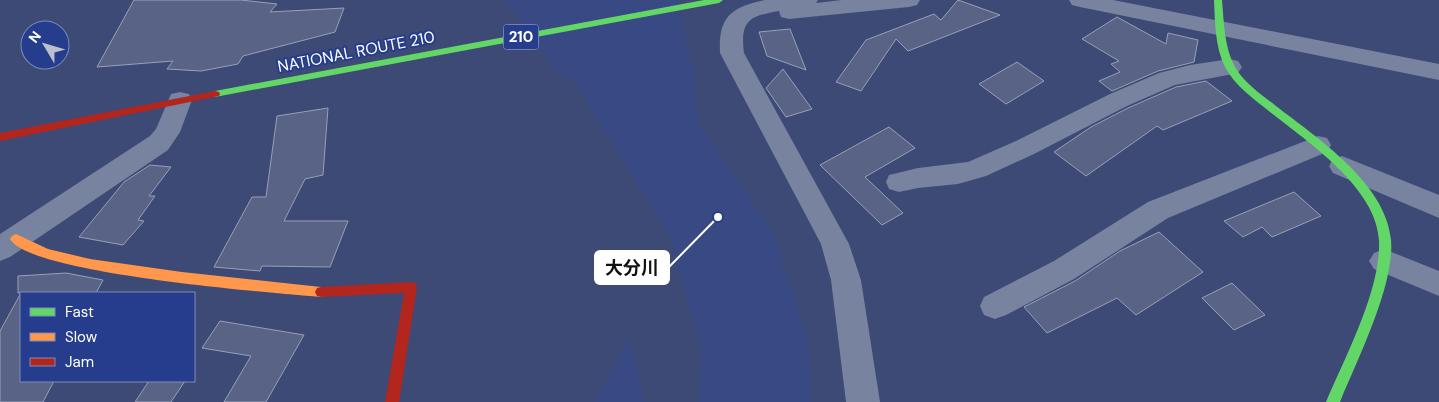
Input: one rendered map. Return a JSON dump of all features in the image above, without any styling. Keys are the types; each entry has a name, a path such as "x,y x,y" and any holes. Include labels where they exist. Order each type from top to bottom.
{"main road":[{"path":"1218,0 1220,28 1230,67 1239,80 1342,166 1363,188 1381,218 1385,240 1384,261 1372,303 1333,402"},
{"name":"NATIONAL ROUTE 210","path":"0,137 180,100 323,74 727,10"},
{"path":"8,244 78,262 192,279 322,292 411,287 392,402"}],"street":[{"path":"727,10 746,12 807,0"},
{"path":"727,10 804,10 909,0"},
{"path":"1080,0 1439,72"},
{"path":"727,10 733,28 731,48 735,62 827,227 841,260 846,280 862,402"},
{"path":"899,182 917,177 963,174 975,170 1167,79 1190,73 1230,67"},
{"path":"8,244 159,143 167,132 180,100"},
{"path":"995,306 1064,270 1158,210 1318,145"},
{"path":"1342,166 1439,207"},
{"path":"1384,261 1439,284"}],"water":[{"path":"503,0 678,0 693,67 698,123 774,234 809,345 810,402 699,402 701,350 669,236 574,81 557,72 524,24"},
{"path":"629,337 644,402 595,402"}],"building":[{"path":"134,0 241,0 277,4 270,12 344,8 335,32 243,56 238,64 201,71 167,69 173,61 97,67"},
{"path":"958,0 1000,15 908,51 896,39 861,91 836,82 866,40 934,14 941,20"},
{"path":"1117,17 1166,44 1168,33 1198,40 1194,62 1158,71 1112,91 1099,81 1120,72 1111,64 1119,61 1082,39"},
{"path":"790,29 806,70 767,56 759,32"},
{"path":"1017,62 1044,81 1006,104 979,84"},
{"path":"783,69 812,109 786,117 766,88"},
{"path":"1206,81 1232,101 1163,130 1157,126 1086,176 1054,152 1091,127 1128,108 1176,87"},
{"path":"328,108 323,175 305,179 284,221 348,221 330,267 262,266 260,271 214,267 252,197 266,197 277,116"},
{"path":"889,127 915,148 865,177 903,213 882,225 820,165"},
{"path":"150,165 171,167 149,196 155,196 138,220 144,221 123,245 79,237 124,182"},
{"path":"1294,192 1321,216 1272,237 1262,227 1243,237 1224,221"},
{"path":"1159,232 1203,272 1136,315 1117,298 1047,333 1024,307 1075,281 1120,251"},
{"path":"66,273 103,280 97,292 18,293 18,276"},
{"path":"1232,283 1265,315 1234,330 1202,298"},
{"path":"20,295 20,382 53,382 43,402 0,402 0,331"},
{"path":"220,321 304,335 266,402 224,402 251,356 202,348"},
{"path":"148,382 184,382 171,402 135,402"}],"traffic: fast":[{"path":"215,94 719,0"},
{"path":"1218,0 1223,47 1234,73 1241,82 1340,164 1371,202 1381,221 1385,241 1380,280 1366,322 1333,402"}],"traffic: slow":[{"path":"16,239 44,252 90,264 182,277 321,292"}],"traffic: jam":[{"path":"0,137 215,94"},
{"path":"321,292 411,287 392,402"}],"place":[{"name":"大分川","path":"718,217"}]}
